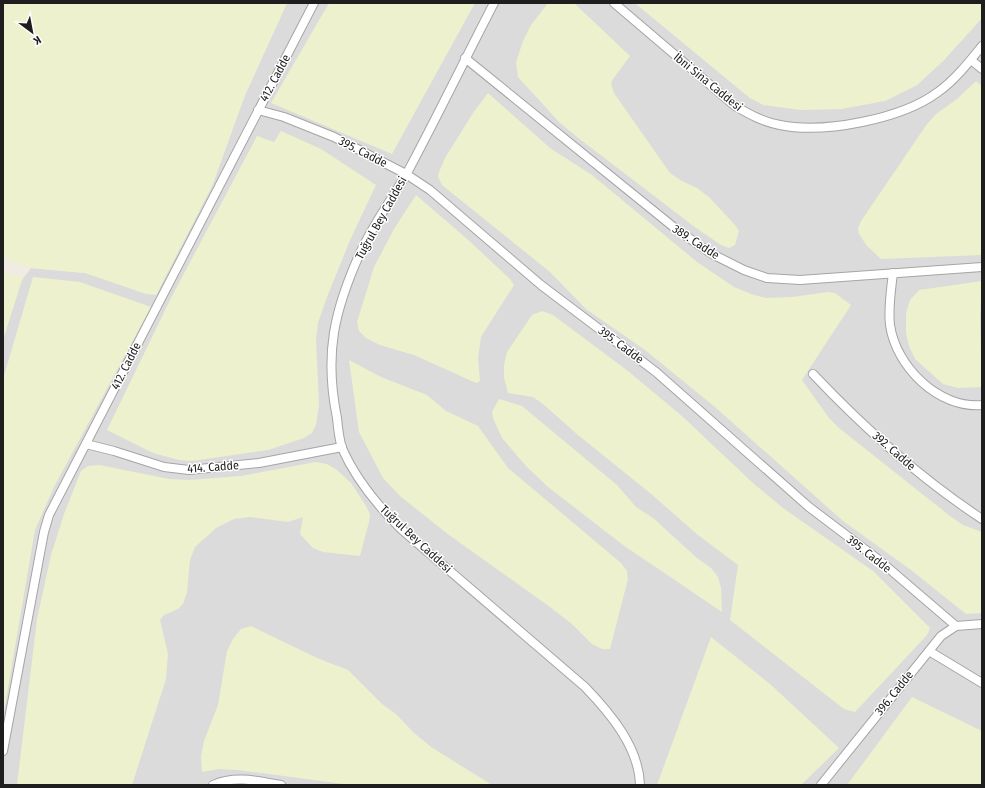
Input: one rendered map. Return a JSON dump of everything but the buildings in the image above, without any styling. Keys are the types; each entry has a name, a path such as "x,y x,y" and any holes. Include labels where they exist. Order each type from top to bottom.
{"street":[{"name":"412. Cadde","path":"3,751 44,532 56,498 86,444 314,3"},
{"name":"Tuğrul Bey Caddesi","path":"494,3 406,174 361,250 337,315 331,350 331,383 342,447 357,474 380,507 401,528 585,686 605,708 621,730 632,755 640,785"},
{"name":"İbni Sina Caddesi","path":"614,3 734,106 755,118 780,125 806,128 882,118 916,106 938,92 971,60 982,46"},
{"name":"389. Cadde","path":"465,58 676,229 712,254 744,270 767,278 800,280 982,267"},
{"path":"971,60 982,69"},
{"name":"395. Cadde","path":"258,110 300,123 334,137 406,174 430,190 541,285 656,372 809,507 879,560 956,626"},
{"path":"893,273 890,325 894,342 902,359 915,375 937,394 954,402 972,406 982,405"},
{"name":"392. Cadde","path":"813,374 847,410 892,450 950,498 982,519"},
{"name":"414. Cadde","path":"86,444 114,451 164,467 190,470 258,463 342,447"},
{"path":"956,626 982,624"},
{"name":"396. Cadde","path":"821,785 941,636 956,626"},
{"path":"929,651 982,683"},
{"path":"213,785 229,779 244,779 281,785"}],"shaded area":[{"path":"287,3 635,3 750,98 885,101 917,85 943,61 982,18 982,785 3,785 3,305 31,268 85,273 156,295 212,186 245,95"}],"green space":[{"path":"3,3 287,3 245,95 212,186 156,295 146,294 85,273 31,268 3,258"},
{"path":"329,3 475,3 392,154 271,103"},
{"path":"548,3 574,3 630,56 613,79 611,84 614,93 670,173 697,188 709,197 735,225 739,231 735,245 729,248 721,245 696,228 577,137 559,122 518,77 516,62 523,41 531,25"},
{"path":"635,3 982,3 982,18 943,61 917,85 885,101 842,109 801,110 763,105 750,98"},
{"path":"976,81 982,86 982,255 881,259 867,246 859,234 858,228 861,221 927,124 936,114 957,99"},
{"path":"488,93 550,148 592,175 697,262 734,287 766,298 792,297 828,292 835,293 851,305 802,380 829,418 839,428 950,516 963,525 982,532 982,613 966,614 911,570 843,521 715,407 645,350 586,309 550,272 442,185 438,177 445,158 473,113"},
{"path":"281,131 321,149 376,185 351,238 318,323 316,340 319,404 316,425 312,433 304,438 268,450 192,461 179,460 153,453 107,430 171,298 257,136 274,142"},
{"path":"416,195 466,238 510,279 514,285 481,337 478,358 480,381 476,383 414,355 380,345 366,338 359,331 357,322 374,267 394,229"},
{"path":"3,272 23,277 3,340"},
{"path":"33,277 80,282 151,307 54,487 35,530 3,717 3,379"},
{"path":"982,281 980,318 982,387 958,388 943,384 915,359 909,346 906,333 906,313 910,300 919,290"},
{"path":"542,311 553,315 628,371 683,417 754,484 783,508 873,571 930,628 927,635 855,712 844,709 730,620 738,565 698,535 543,404 533,397 508,393 504,378 504,365 507,352 532,315"},
{"path":"349,360 381,377 427,395 446,411 478,426 508,468 621,563 627,571 628,579 610,649 602,649 592,644 572,624 550,607 449,535 400,496 383,478 359,432"},
{"path":"499,399 522,406 617,485 636,507 653,518 697,558 711,568 718,577 721,588 722,612 623,545 548,487 526,466 502,438 493,418 492,412"},
{"path":"316,462 327,464 337,470 351,483 370,514 360,556 323,552 313,548 300,534 303,517 288,522 250,517 234,519 216,528 195,547 190,560 187,592 183,604 178,609 164,615 160,620 168,654 166,679 132,785 17,785 37,619 51,555 64,514 81,471 88,466 99,465 169,479 189,480 241,476"},
{"path":"251,626 317,658 348,670 382,704 396,714 413,732 431,747 492,785 351,785 238,770 219,769 202,772 201,756 204,741 218,705 227,651 233,639 241,629"},
{"path":"711,637 770,684 839,748 801,785 657,785"},
{"path":"912,697 982,731 982,785 847,785"}]}
